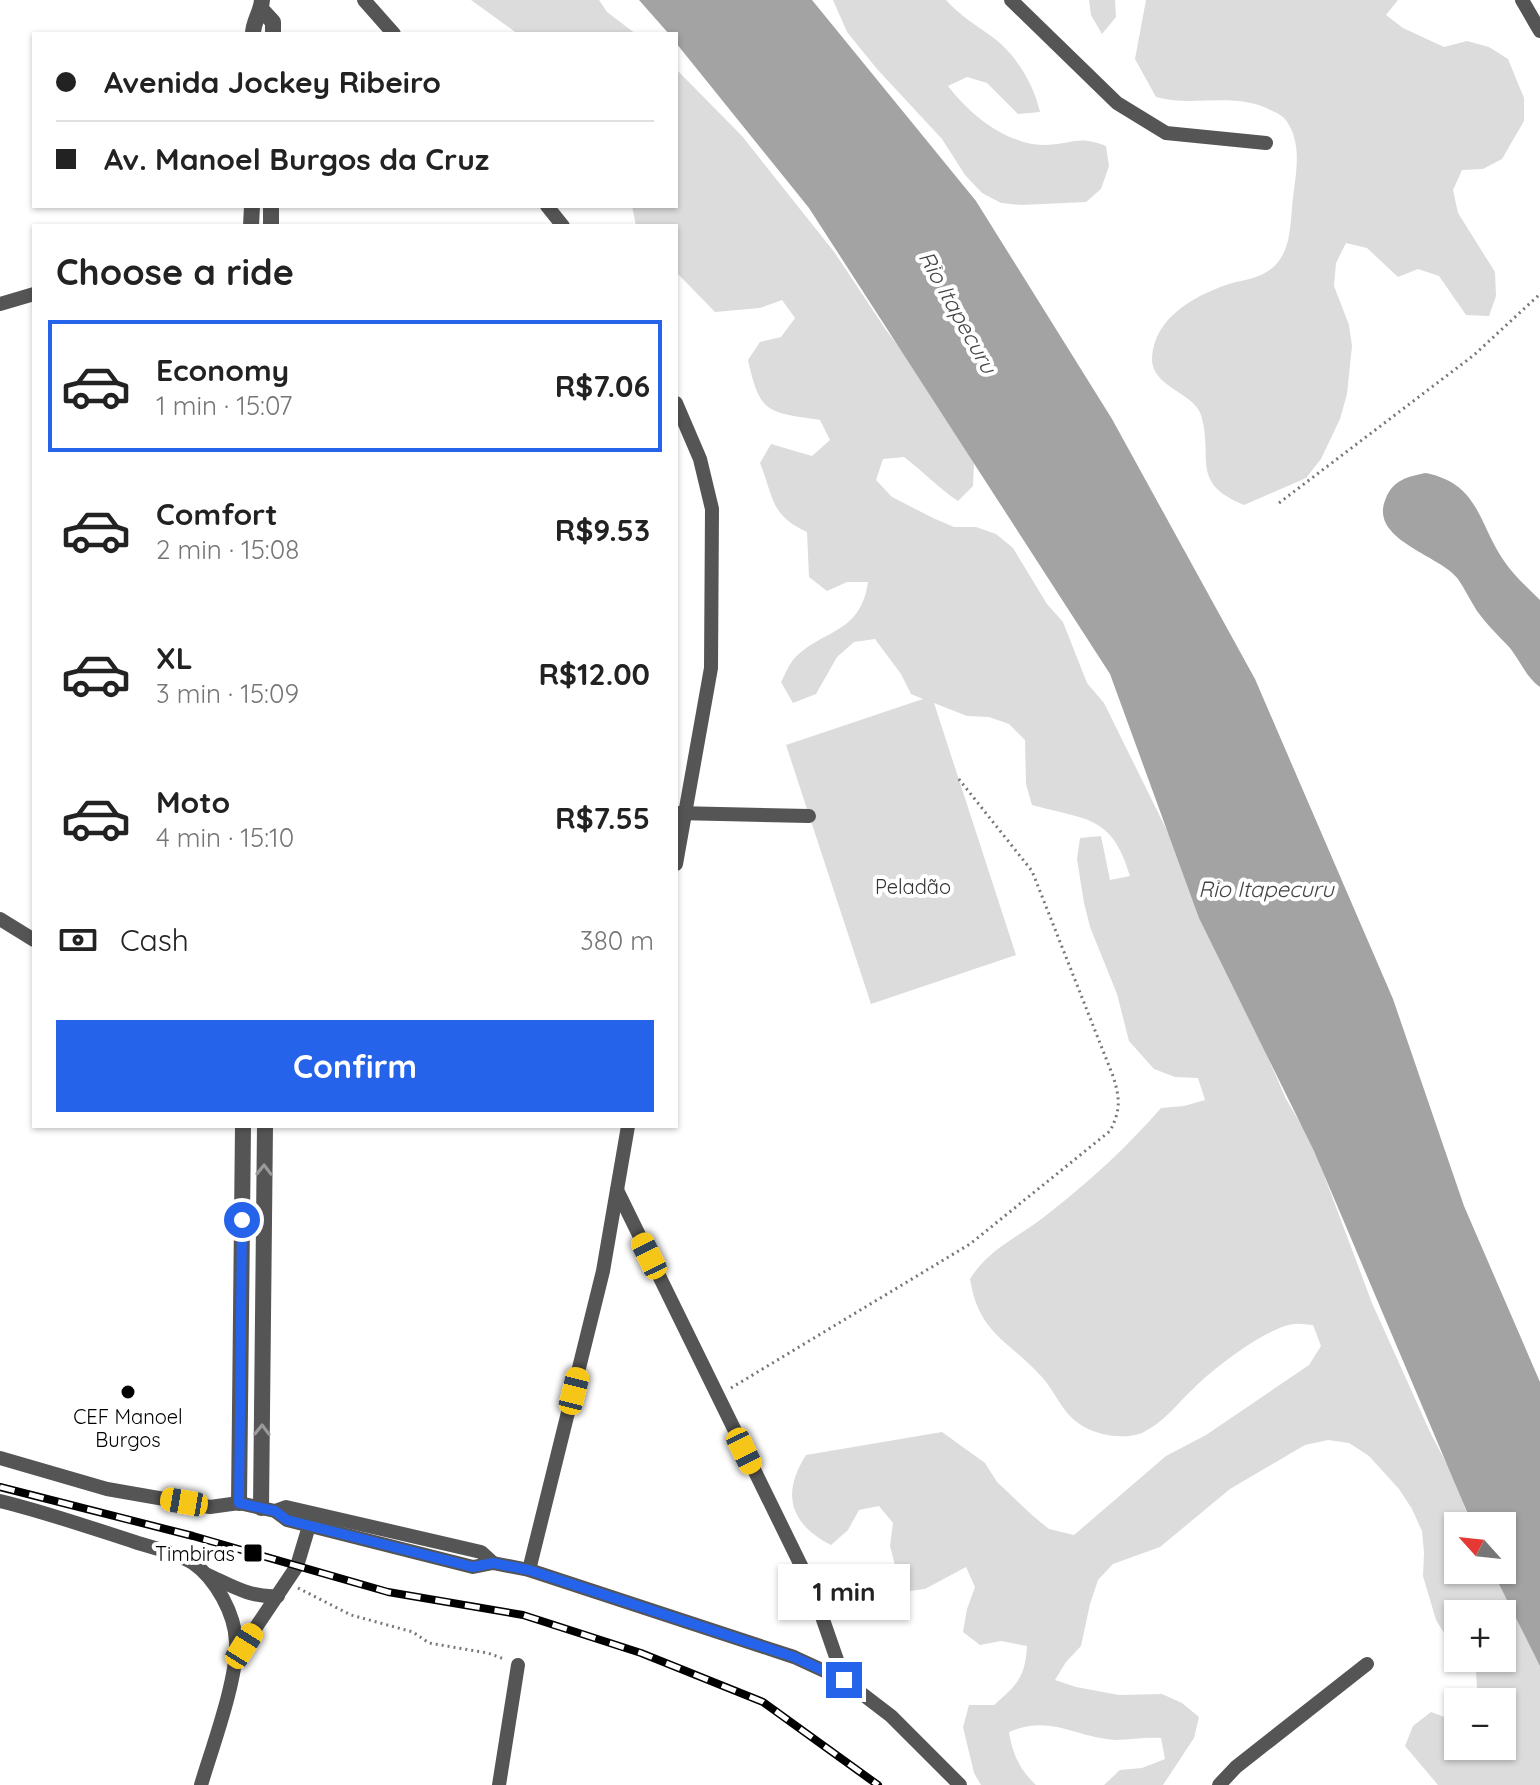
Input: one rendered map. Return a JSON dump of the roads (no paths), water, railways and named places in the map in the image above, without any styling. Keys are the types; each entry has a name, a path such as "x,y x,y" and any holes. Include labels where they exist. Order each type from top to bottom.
{"street":[{"path":"364,0 392,32"},
{"path":"1011,0 1117,103 1166,133 1266,143"},
{"path":"1522,0 1540,31"},
{"path":"253,32 253,23 262,4"},
{"path":"262,4 273,22 273,32"},
{"path":"549,208 561,224"},
{"path":"0,304 32,295"},
{"path":"678,844 681,814 711,668 712,509 700,459 682,432"},
{"path":"681,814 809,816"},
{"path":"0,919 32,939"},
{"path":"0,933 32,939"},
{"path":"239,1503 243,1128"},
{"path":"265,1128 268,1510"},
{"path":"529,1570 603,1271 628,1128"},
{"path":"617,1190 812,1588 844,1680"},
{"path":"0,1458 107,1489 210,1507 239,1503 268,1510 287,1520 473,1567 493,1563 529,1570 794,1657 844,1680 891,1716 960,1785"},
{"path":"0,1501 191,1561 208,1575 244,1593 262,1597 278,1596"},
{"path":"268,1510 286,1507 481,1552 493,1563"},
{"path":"234,1661 297,1566 309,1526"},
{"path":"201,1785 232,1676 236,1641 226,1605 208,1575"},
{"path":"1219,1785 1236,1767 1367,1664"},
{"path":"499,1785 518,1665"}],"water":[{"name":"Rio Itapecuru","path":"639,0 812,0 976,201 1112,419 1255,679 1393,999 1464,1206 1540,1382 1540,1666 1516,1618 1516,1600 1507,1600 1499,1584 1516,1584 1516,1512 1467,1512 1314,1151 1199,918 1110,674 809,208 678,45 678,32 667,32"},
{"path":"1426,473 1443,478 1466,494 1506,564 1540,600 1540,687 1481,616 1458,579 1396,536 1387,525 1383,513 1389,492 1402,480"}],"railway":[{"path":"0,1487 193,1536 388,1592 523,1615 641,1653 763,1702 878,1785"}],"place":[{"name":"CEF Manoel Burgos","path":"128,1392"},
{"name":"Timbiras","path":"253,1553"}],"park label":[{"name":"Peladão","path":"913,886"}]}
